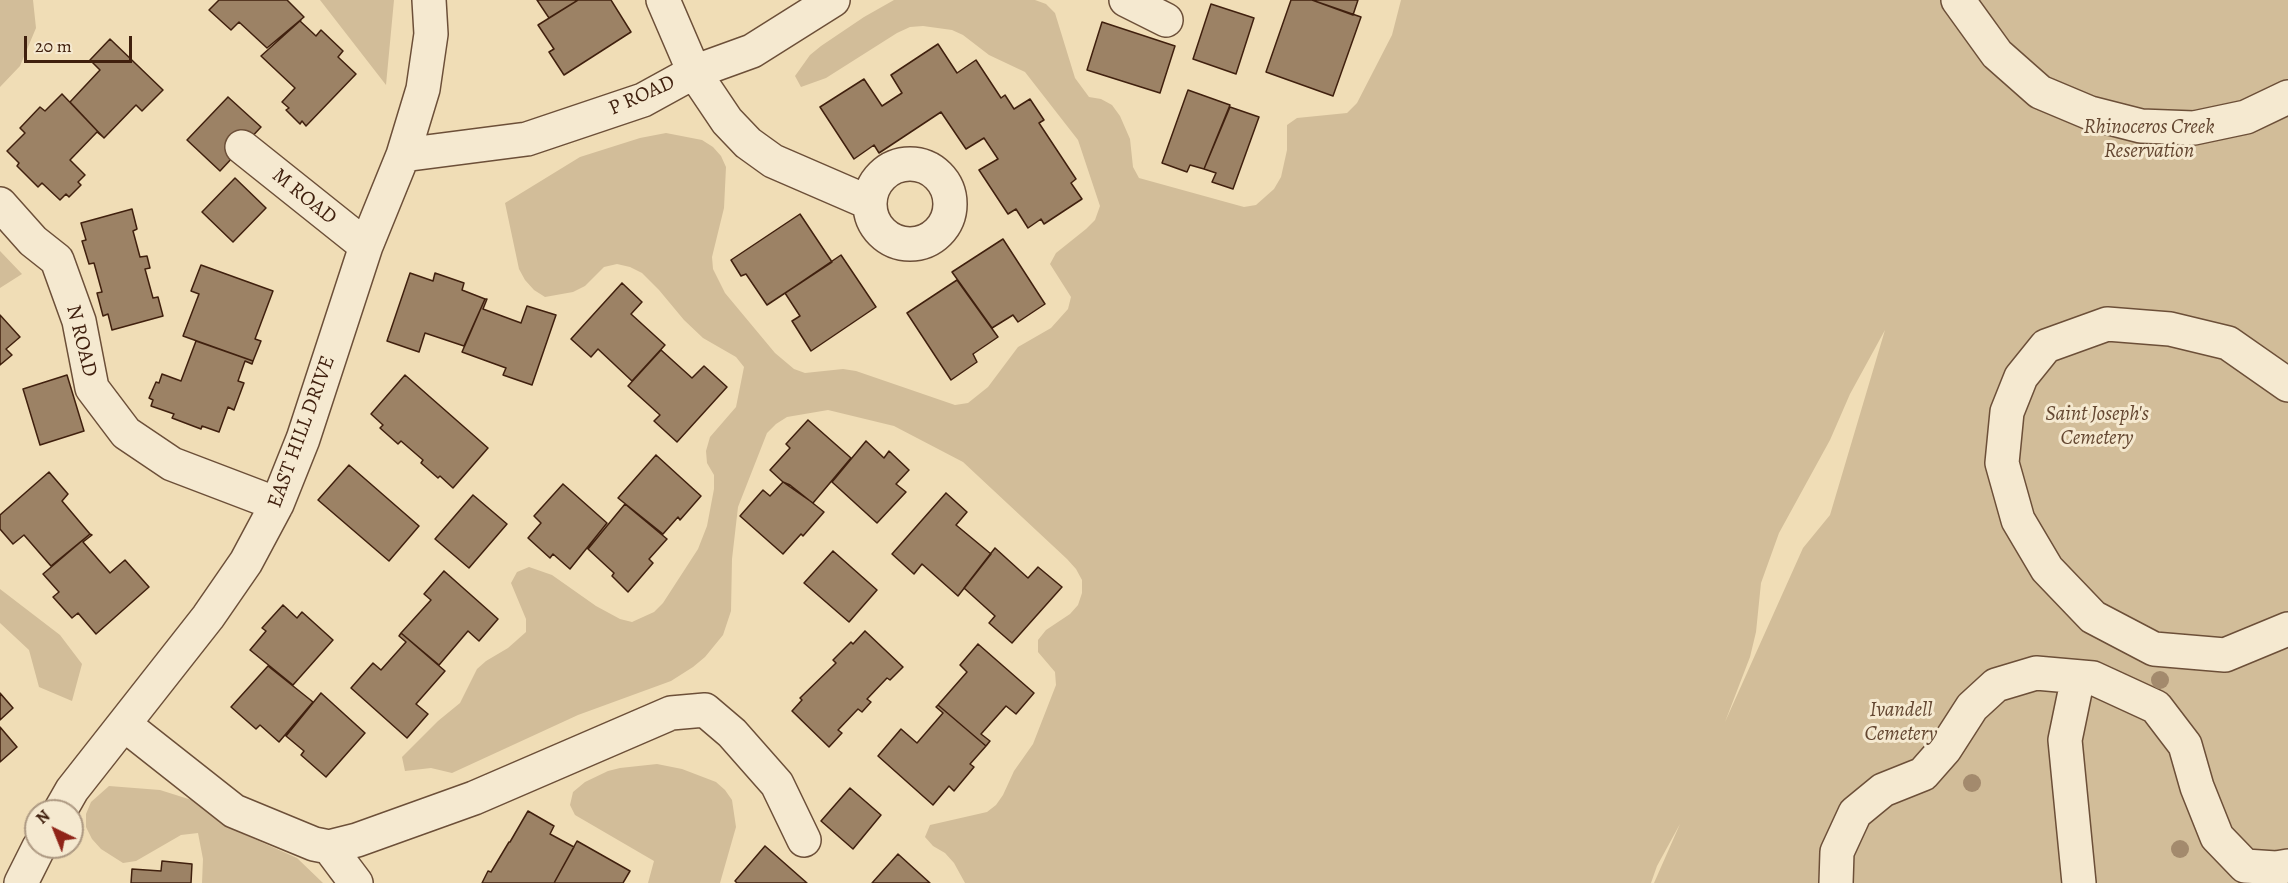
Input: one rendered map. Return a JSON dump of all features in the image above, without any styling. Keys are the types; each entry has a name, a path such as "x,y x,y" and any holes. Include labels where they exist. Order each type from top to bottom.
{"street":[{"name":"EAST HILL DRIVE","path":"67,799 208,617 246,562 277,504 303,439 366,246 403,155 423,89 431,34 429,0"},
{"path":"663,0 694,72 752,51 833,0"},
{"path":"1126,0 1166,20"},
{"path":"1958,0 1997,54 2040,92 2090,113 2141,126 2193,128 2246,117 2288,97"},
{"name":"P ROAD","path":"403,155 527,139 643,100 694,72 727,121 748,143 772,161 870,203"},
{"name":"M ROAD","path":"242,147 366,246"},
{"name":"N ROAD","path":"0,204 33,241 57,260 79,321 92,388 126,433 172,464 277,504"},
{"path":"2288,385 2228,343 2170,329 2107,324 2046,346 2020,377 2007,412 2002,463 2018,520 2047,569 2092,617 2154,649 2225,655 2288,629"},
{"path":"1836,883 1837,852 1855,813 1883,790 1923,774 1945,749 1972,707 1996,685 2036,673 2094,678 2156,706 2185,745 2197,787 2217,837 2245,866 2276,868 2288,866"},
{"path":"2078,677 2065,740 2079,883"},
{"path":"125,725 234,811 314,844 328,847 357,840 474,798 671,713 705,710 732,733 777,784 804,840"},
{"path":"328,847 356,883"},
{"path":"21,883 33,859"}],"green space":[{"path":"0,0 33,0 36,28 20,66 0,87"},
{"path":"320,0 394,0 386,85"},
{"path":"894,0 1035,0 1046,4 1055,13 1075,78 1089,97 1101,99 1112,105 1120,116 1130,139 1133,167 1139,178 1244,207 1256,205 1274,189 1281,177 1287,150 1287,125 1297,118 1347,113 1357,103 1392,35 1401,0 2288,0 2288,883 1654,883 1680,824 1657,866 1651,883 965,883 954,863 925,837 930,825 987,812 1003,795 1014,771 1033,744 1056,685 1055,672 1038,652 1038,640 1046,630 1070,614 1078,605 1082,593 1082,580 1067,559 963,462 894,426 828,410 787,417 767,433 738,507 732,559 731,611 723,635 705,657 671,681 578,715 452,773 431,768 405,771 402,757 438,721 460,703 477,669 508,648 526,632 526,619 511,583 517,572 529,567 552,575 596,606 620,619 632,622 654,612 663,603 698,549 707,526 714,489 714,475 707,463 706,451 710,437 736,407 744,367 736,357 703,338 642,273 630,267 617,264 604,267 585,286 573,292 545,297 534,290 519,269 505,203 580,157 640,138 666,133 702,140 721,156 726,167 724,208 712,257 713,269 725,293 775,353 794,369 805,373 843,369 856,371 955,405 968,403 988,387 1018,347 1051,328 1068,309 1071,297 1050,264 1056,253 1095,220 1100,206 1078,140 1025,72 989,55 963,35 952,30 923,26 910,27 826,78 801,87 795,76 810,55 864,17","holes":["1885,330 1830,515 1803,548 1725,722 1750,657 1756,632 1761,583 1779,533 1830,440 1850,394"]},
{"path":"0,251 22,274 0,288"},
{"path":"0,589 60,635 82,664 72,701 39,687 29,650 0,623"},
{"path":"657,764 682,769 716,782 732,800 736,827 720,883 648,883 654,861 575,815 570,805 573,792 585,782 620,768"},
{"path":"109,786 160,790 198,802 241,833 297,858 323,883 202,883 203,859 198,833 181,835 136,861 123,863 101,849 92,839 86,827 86,814 91,802"}],"building":[{"path":"219,0 287,0 304,17 267,48 239,22 231,30 209,10"},
{"path":"537,0 578,0 549,18"},
{"path":"578,0 611,0 631,32 564,75 549,52 554,49 538,25"},
{"path":"1291,0 1312,0 1361,17 1333,96 1266,72"},
{"path":"1312,0 1358,0 1353,15"},
{"path":"1211,4 1254,18 1236,74 1193,59"},
{"path":"301,20 316,36 321,30 343,51 338,57 356,74 306,126 302,121 300,124 286,110 289,108 282,102 295,88 261,56"},
{"path":"1102,22 1175,46 1160,93 1087,70"},
{"path":"110,39 163,90 142,111 136,105 104,138 70,102 100,70 90,60"},
{"path":"938,44 957,73 976,60 1001,98 1005,95 1014,109 1030,99 1044,120 1039,123 1076,179 1071,183 1082,199 1044,224 1041,219 1028,228 1016,209 1008,214 979,170 998,159 984,138 966,149 941,112 879,153 874,145 854,159 820,107 864,79 882,106 902,93 891,75"},
{"path":"1188,90 1230,105 1204,169 1190,165 1187,172 1162,163"},
{"path":"62,94 103,137 97,132 70,160 85,175 78,182 81,185 69,197 66,194 60,200 42,183 38,187 17,166 19,163 7,151 25,133 20,128 40,107 45,111"},
{"path":"228,97 261,127 220,171 187,140"},
{"path":"1230,107 1259,117 1233,189 1212,182 1216,173 1204,169"},
{"path":"235,178 266,208 233,242 202,212"},
{"path":"132,209 137,229 133,231 140,257 147,256 150,268 145,269 153,298 158,297 163,316 112,330 108,314 103,316 97,293 102,292 94,263 89,264 82,241 86,240 81,223"},
{"path":"800,214 832,262 767,305 746,274 741,276 731,260"},
{"path":"1003,239 1045,304 1018,322 1013,315 992,328 952,272"},
{"path":"841,255 876,307 811,351 792,321 800,316 785,293"},
{"path":"201,265 273,291 255,339 261,341 253,361 183,336 199,294 191,291"},
{"path":"410,273 433,281 435,273 464,283 462,290 485,299 464,346 425,333 419,352 387,341"},
{"path":"957,280 998,337 973,354 977,362 951,380 907,313"},
{"path":"622,283 642,302 631,314 665,345 632,381 598,349 591,357 571,339"},
{"path":"485,299 487,299 483,309 521,323 527,306 556,315 532,385 503,375 506,368 462,352"},
{"path":"0,315 20,337 6,349 12,355 0,365"},
{"path":"196,341 253,361 252,364 245,361 238,381 244,383 234,410 228,407 219,432 202,426 201,429 172,418 174,414 151,406 153,400 149,398 162,374 181,381"},
{"path":"661,350 692,378 704,366 727,387 677,442 654,421 660,415 628,386"},
{"path":"67,375 84,431 40,445 23,389"},
{"path":"405,375 488,448 453,488 421,463 423,460 401,441 398,444 380,428 383,425 371,414"},
{"path":"808,420 851,458 813,503 770,470 790,448 786,444"},
{"path":"866,441 884,458 889,451 909,470 896,484 906,492 877,523 832,482"},
{"path":"656,455 701,496 680,520 678,517 663,534 618,498"},
{"path":"349,465 419,526 389,561 318,500"},
{"path":"49,472 68,494 62,501 90,534 51,566 24,535 13,544 0,529 0,515"},
{"path":"783,482 824,512 783,554 740,516 763,490 770,496"},
{"path":"563,484 607,523 570,569 553,554 550,558 528,538 541,523 534,516"},
{"path":"946,493 967,512 956,525 991,554 958,596 922,564 914,574 892,554"},
{"path":"473,495 507,524 469,568 435,539"},
{"path":"625,504 667,539 649,559 653,563 628,592 612,576 614,573 588,549"},
{"path":"90,534 92,535 83,542 110,573 125,560 149,587 96,634 78,613 72,618 53,597 59,592 43,574"},
{"path":"995,548 1028,578 1038,567 1062,587 1012,643 989,623 995,616 964,588"},
{"path":"833,551 877,590 849,622 804,583"},
{"path":"444,571 498,619 479,641 468,631 439,665 401,633 431,600 424,594"},
{"path":"283,605 297,618 302,612 333,640 293,685 250,650 266,631 262,628"},
{"path":"865,631 903,667 890,680 887,678 867,699 871,702 862,712 858,709 838,730 842,733 829,747 792,711 802,700 800,698 836,663 833,660"},
{"path":"401,633 445,671 416,704 428,714 407,738 351,688 373,663 381,670 406,642 399,636"},
{"path":"978,644 1034,693 1016,714 1006,706 981,734 990,741 986,746 938,705 967,672 960,665"},
{"path":"268,666 313,702 279,742 260,725 256,729 231,707"},
{"path":"0,693 13,708 0,720"},
{"path":"321,693 365,733 326,777 301,755 304,751 286,736"},
{"path":"938,705 986,746 970,764 974,767 954,791 949,786 933,805 878,756 901,729 917,743 943,713 936,707"},
{"path":"0,727 17,747 0,762"},
{"path":"850,788 881,815 853,849 821,821"},
{"path":"528,811 554,826 550,834 574,847 554,883 482,883 488,871 491,872"},
{"path":"577,841 630,871 623,883 554,883"},
{"path":"765,846 807,883 737,883 735,881"},
{"path":"898,854 930,883 872,883"},
{"path":"162,861 192,864 191,883 131,883 132,869 161,871"}],"park label":[{"name":"Rhinoceros Creek Reservation","path":"2149,140"},
{"name":"Saint Joseph's Cemetery","path":"2097,427"},
{"name":"Ivandell Cemetery","path":"1901,723"}]}
